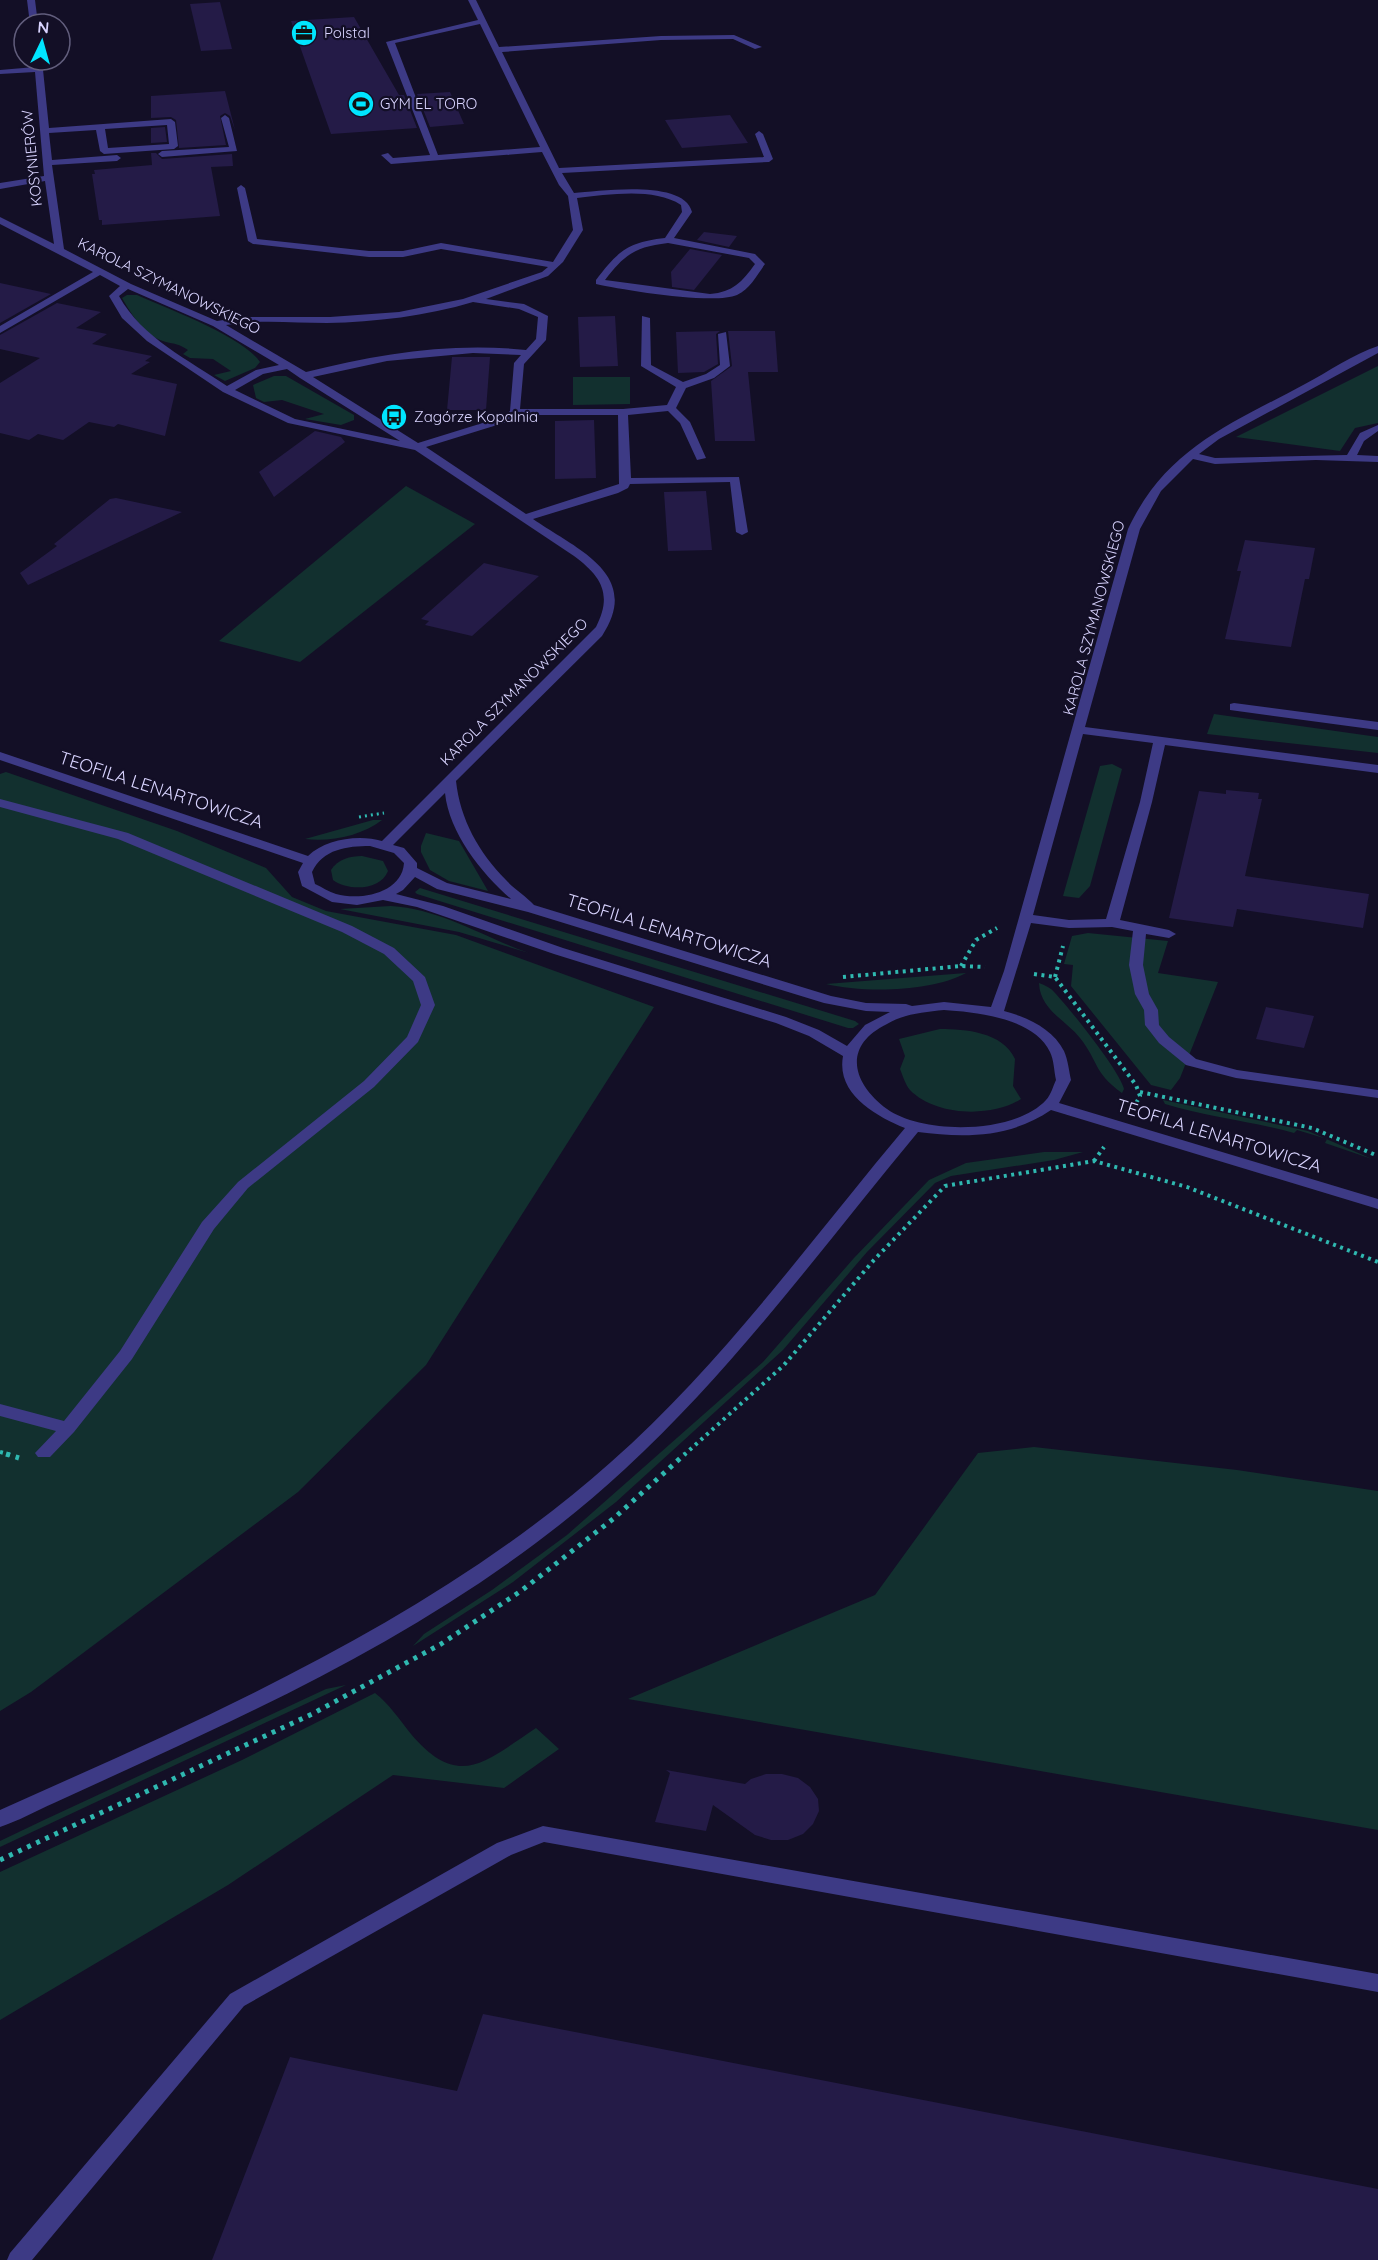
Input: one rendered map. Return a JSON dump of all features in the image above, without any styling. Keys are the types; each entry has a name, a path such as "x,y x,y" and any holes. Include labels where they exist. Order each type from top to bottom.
{"street":[{"path":"216,324 242,318 330,320 382,317 475,300 545,274 554,265 578,230 572,196 556,171 472,0"},
{"path":"435,158 390,42 482,21"},
{"path":"498,50 661,38 734,37 758,47"},
{"name":"KOSYNIERÓW","path":"39,72 49,178 60,252"},
{"path":"48,163 234,149 225,118"},
{"path":"44,131 100,127 171,122 174,146 104,151 100,127"},
{"path":"556,171 769,159 759,134"},
{"path":"385,155 391,161 546,149"},
{"path":"188,152 193,166"},
{"path":"0,186 49,178"},
{"path":"241,188 253,241 369,254 403,254 441,246 554,265"},
{"path":"572,196 646,192 673,197 684,203 687,212 668,240 640,243 624,250 599,282 710,297 725,296 739,292 760,264 752,256 668,240"},
{"name":"KAROLA SZYMANOWSKIEGO","path":"0,220 128,286 216,324 373,419 526,519 600,572 611,595 610,608 603,626 582,651 385,845"},
{"path":"0,330 99,272"},
{"path":"128,286 120,289 114,296 117,305 150,339 226,390 255,406 292,421 416,447 506,419 515,412 623,412 671,408 685,422 701,458"},
{"path":"475,300 521,306 543,315 540,340 519,363 515,412"},
{"path":"645,318 646,366 682,386"},
{"path":"671,408 682,386 710,376 725,366 723,334"},
{"name":"KAROLA SZYMANOWSKIEGO","path":"997,1012 1026,918 1134,529 1141,511 1154,492 1189,455 1247,418 1378,349"},
{"path":"304,376 432,351 495,350 528,353"},
{"path":"226,390 260,372 287,366"},
{"path":"526,519 624,486 626,481 623,412"},
{"path":"338,432 373,419"},
{"path":"1351,458 1356,444 1366,431 1378,428"},
{"path":"1189,455 1215,461 1265,458 1378,459"},
{"path":"626,481 735,479 742,532"},
{"path":"1234,707 1378,726"},
{"path":"1080,730 1378,769"},
{"path":"1112,923 1146,802 1160,740"},
{"name":"TEOFILA LENARTOWICZA","path":"0,756 310,861"},
{"path":"450,781 451,797 456,812 493,876 508,892 535,910"},
{"path":"0,803 123,836 347,929 390,951 420,980 428,1005 413,1039 369,1084 292,1143 236,1193 208,1227 126,1355 68,1428 44,1453"},
{"path":"350,843 385,845 402,852 409,858 413,871 406,884 383,896 365,900 341,900 318,893 305,877 310,861 324,851 350,843"},
{"name":"TEOFILA LENARTOWICZA","path":"413,871 442,886 535,910 829,1000 866,1007 918,1008"},
{"path":"383,896 414,901 461,915 525,940 781,1020 814,1033 850,1054"},
{"path":"1026,918 1069,924 1112,923 1169,934"},
{"path":"1140,927 1136,965 1142,994 1151,1010 1152,1025 1164,1040 1191,1062 1236,1074 1378,1094"},
{"path":"944,1006 997,1012 1034,1029 1057,1052 1062,1066 1063,1079 1058,1092 1049,1105 1020,1123 1002,1130 958,1134 915,1127 893,1119 861,1096 852,1082 849,1068 850,1054 856,1041 874,1025 918,1008 944,1006"},
{"name":"TEOFILA LENARTOWICZA","path":"1049,1105 1378,1204"},
{"path":"0,1819 316,1672 406,1622 513,1552 615,1469 676,1409 915,1127"},
{"path":"0,1410 68,1428"},
{"path":"18,2260 237,2000 504,1849 543,1834 1378,1983"}],"path":[{"path":"354,818 375,812 389,814"},
{"path":"961,966 969,950 980,936 1026,918"},
{"path":"1055,977 1069,924"},
{"path":"831,978 961,966 980,967"},
{"path":"1040,975 1055,977 1140,1092 1311,1128 1378,1156"},
{"path":"1138,1101 1140,1092"},
{"path":"1099,1154 1094,1161 1166,1179 1378,1262"}],"green space":[{"path":"127,295 137,295 222,333 251,352 260,362 255,368 225,381 214,375 231,371 213,359 190,358 183,354 188,350 185,348 158,339 145,330 122,298"},
{"path":"1378,366 1378,423 1355,428 1340,451 1236,437"},
{"path":"274,376 286,376 354,415 354,420 341,425 305,419 324,414 282,400 264,402 256,398 253,385"},
{"path":"573,377 630,377 630,404 573,405"},
{"path":"406,486 475,524 300,662 219,641"},
{"path":"1214,714 1378,737 1378,753 1207,734"},
{"path":"1112,764 1122,769 1090,886 1079,898 1063,896 1100,766"},
{"path":"6,772 177,831 266,868 292,897 326,911 456,935 654,1007 426,1365 298,1492 31,1692 0,1711 0,774"},
{"path":"373,820 382,820 374,826 345,837 325,840 305,839"},
{"path":"426,833 459,841 488,891 449,881 430,870 421,852"},
{"path":"362,856 383,861 388,871 384,878 371,886 363,887 347,886 333,880 331,870 337,863"},
{"path":"420,888 859,1024 848,1028 417,894 415,892"},
{"path":"391,906 427,912 445,918 529,953 459,932 340,909"},
{"path":"1088,933 1168,941 1158,973 1218,982 1180,1078 1171,1090 1151,1085 1071,986 1073,965 1064,964 1072,936"},
{"path":"966,973 935,984 897,989 859,989 826,984"},
{"path":"1039,983 1053,991 1094,1040 1121,1080 1124,1089 1122,1093 1101,1073 1080,1038 1049,1008 1040,992"},
{"path":"940,1029 972,1031 1002,1043 1015,1059 1013,1086 1021,1099 995,1109 964,1111 934,1105 921,1099 910,1090 900,1069 905,1056 899,1039"},
{"path":"1163,1100 1308,1131 1325,1138 1297,1130 1294,1133 1197,1112 1165,1104"},
{"path":"1327,1139 1372,1159 1325,1143"},
{"path":"1044,1152 1083,1152 1054,1160 951,1176 935,1183 867,1252 783,1350 616,1502 513,1582 413,1646 424,1634 492,1590 567,1535 763,1362 854,1258 929,1180 966,1163"},
{"path":"1034,1447 1237,1470 1378,1491 1378,1830 628,1699 875,1595 978,1453"},
{"path":"346,1685 0,1847 0,1841 44,1820 326,1689"},
{"path":"375,1693 428,1751 444,1762 458,1766 473,1765 502,1751 536,1728 559,1749 504,1788 393,1775 228,1885 0,2020 0,1872 242,1760"}],"building":[{"path":"220,2 232,49 201,51 190,4"},
{"path":"354,17 399,95 404,95 417,128 331,134 291,21"},
{"path":"225,91 235,130 230,116 225,113 220,116 226,145 179,148 176,120 171,117 151,118 151,96"},
{"path":"450,92 464,124 430,127 417,94"},
{"path":"730,115 748,143 682,148 665,120"},
{"path":"165,127 167,142 151,143 151,128"},
{"path":"151,153 156,153 162,159 232,154 233,166 211,167 220,216 102,225 102,220 99,220 92,174 95,174 94,170 152,165"},
{"path":"704,232 737,236 729,247 697,240"},
{"path":"690,249 722,255 694,290 672,287 671,272"},
{"path":"0,283 51,294 0,323"},
{"path":"57,303 101,312 76,328 107,334 92,344 152,356 145,361 150,362 131,374 177,384 165,436 118,424 114,427 89,422 63,440 38,434 29,440 0,433 0,383 40,358 0,349 0,335"},
{"path":"615,316 618,366 580,367 578,317"},
{"path":"720,331 716,334 718,364 704,372 678,373 676,332"},
{"path":"728,331 775,331 778,372 748,372 755,441 715,441 711,381 732,366"},
{"path":"452,357 490,357 486,410 447,410"},
{"path":"594,420 596,478 555,479 555,421"},
{"path":"315,431 341,437 345,442 274,497 259,472"},
{"path":"706,491 712,550 668,551 664,492"},
{"path":"116,498 182,512 28,585 20,573 57,546 54,544 110,499"},
{"path":"1245,540 1315,548 1309,579 1305,579 1291,647 1225,639 1241,571 1237,571"},
{"path":"484,563 539,576 472,636 425,625 429,621 421,619"},
{"path":"1226,790 1259,793 1258,799 1262,799 1245,876 1369,894 1363,928 1237,909 1233,927 1169,918 1199,791 1226,794"},
{"path":"1266,1007 1314,1016 1304,1048 1256,1039"},
{"path":"666,1770 745,1784 751,1779 766,1774 782,1774 798,1778 810,1787 818,1799 819,1811 813,1824 803,1834 788,1840 771,1840 755,1835 713,1805 706,1831 655,1822 670,1773"},
{"path":"483,2014 1378,2189 1378,2260 212,2260 290,2057 457,2091"}],"place":[{"name":"Polstal","path":"304,33"},
{"name":"GYM EL TORO","path":"361,104"},
{"name":"Zagórze Kopalnia","path":"394,417"}]}
